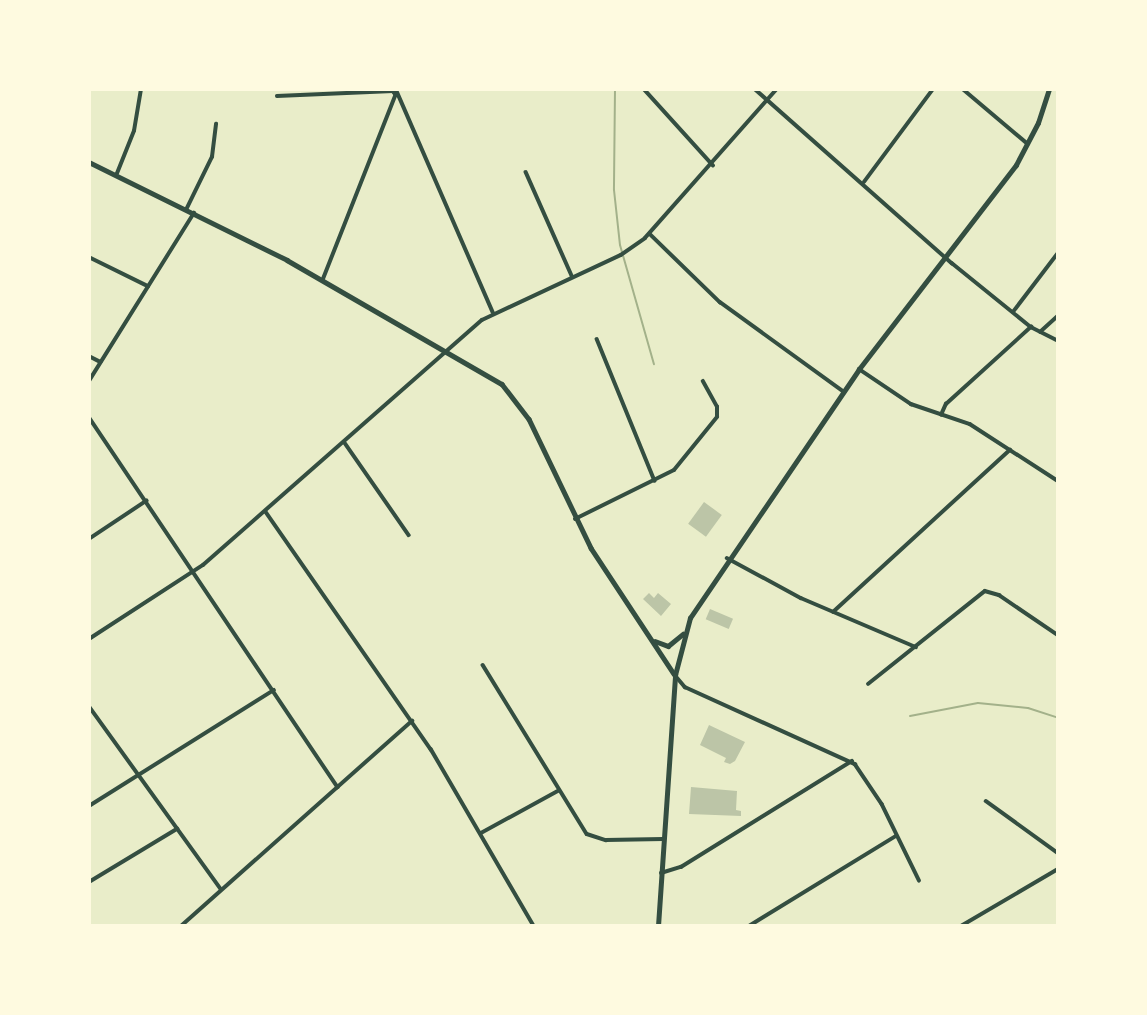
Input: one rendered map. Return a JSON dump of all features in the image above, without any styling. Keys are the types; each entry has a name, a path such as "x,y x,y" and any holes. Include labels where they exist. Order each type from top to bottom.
{"main road":[{"path":"658,926 659,874 675,675 685,631 727,558 843,391 946,257 1028,144 1049,89"},
{"path":"89,162 323,280 495,378 518,402 575,519 675,675"},
{"path":"651,639 668,646 685,631"}],"street":[{"path":"116,176 134,131 141,89"},
{"path":"323,280 396,95 396,89"},
{"path":"644,89 713,165"},
{"path":"755,89 864,182 946,257 1031,327 1058,341"},
{"path":"89,639 193,572 266,512 493,312 621,255 649,234 713,165 777,89"},
{"path":"864,182 933,89"},
{"path":"963,89 1028,144"},
{"path":"277,96 393,91 408,111 493,312"},
{"path":"186,209 212,157 216,124"},
{"path":"526,172 572,276"},
{"path":"89,381 194,213"},
{"path":"649,234 720,302 843,391"},
{"path":"1013,312 1058,253"},
{"path":"89,257 149,286"},
{"path":"1040,332 1058,316"},
{"path":"941,415 946,404 1031,327"},
{"path":"597,339 655,481"},
{"path":"89,356 101,362"},
{"path":"859,369 911,404 970,424 1058,481"},
{"path":"575,519 674,470 716,420 718,410 703,382"},
{"path":"89,418 338,787"},
{"path":"345,443 409,535"},
{"path":"833,612 1010,450"},
{"path":"89,539 146,501"},
{"path":"266,512 412,721 534,926"},
{"path":"727,558 833,612 916,647"},
{"path":"868,684 988,591 1058,635"},
{"path":"483,665 558,791 592,838 663,839"},
{"path":"675,675 685,687 852,761 875,793 919,880"},
{"path":"89,806 274,691"},
{"path":"89,706 221,889"},
{"path":"181,926 412,721"},
{"path":"659,874 679,869 852,761"},
{"path":"481,834 558,791"},
{"path":"986,801 1058,853"},
{"path":"89,882 177,829"},
{"path":"749,926 896,836"},
{"path":"961,926 1058,869"}],"building":[{"path":"704,502 722,515 706,537 688,524"},
{"path":"649,593 654,598 658,593 671,604 661,616 643,599"},
{"path":"710,609 733,619 729,629 706,619"},
{"path":"709,725 745,742 735,761 730,764 724,762 726,758 700,745"},
{"path":"691,787 737,791 736,810 741,811 741,816 689,814"}],"waterway":[{"path":"615,89 614,190 620,245 654,364"},
{"path":"910,716 978,703 1028,708 1058,718"}]}
